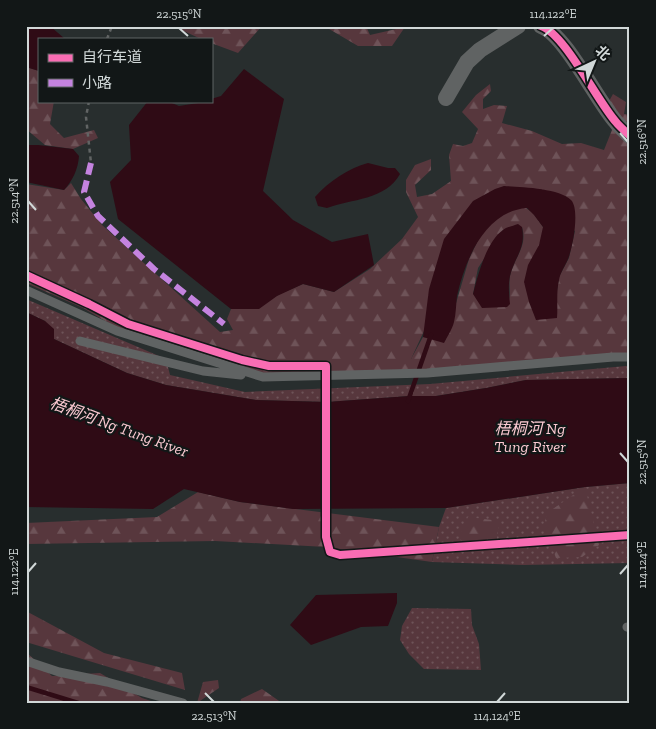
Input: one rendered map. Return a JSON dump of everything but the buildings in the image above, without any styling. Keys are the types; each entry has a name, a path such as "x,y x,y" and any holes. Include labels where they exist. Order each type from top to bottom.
{"street":[{"path":"446,98 467,62 480,50 518,26"},
{"path":"552,29 615,121 630,136"}],"lane":[{"path":"26,290 117,331 261,376"},
{"path":"80,341 203,371 261,376 427,373 630,357"},
{"path":"26,661 59,672 107,682 183,703"}],"path":[{"path":"107,38 112,26"},
{"path":"90,102 86,117 91,163"}],"green space":[{"path":"173,26 262,26 238,53 212,43 212,38 199,38"},
{"path":"324,26 366,26 370,35 405,27 392,46 358,46"},
{"path":"26,67 38,71 38,102 54,102 50,124 64,138 94,130 98,138 73,149 45,145 26,129"},
{"path":"490,84 491,91 483,99 483,109 494,105 507,106 502,123 532,131 562,144 581,143 604,150 612,130 608,103 613,94 626,102 624,114 630,115 630,360 427,373 263,377 129,335 83,308 26,283 26,184 64,190 71,183 102,225 220,332 233,330 227,319 231,309 259,306 303,284 334,292 370,269 402,239 418,217 406,192 406,180 415,165 431,159 431,170 415,185 417,197 432,194 451,181 449,155 453,144 463,146 472,143 478,129 462,112 476,95","holes":["504,186 575,231 569,258 559,277 556,298 543,227 533,213 526,208 513,207 484,228 469,259 445,341 423,337 411,359 424,331","522,227 522,246 510,276 510,296 505,307 473,294 478,268 503,230"]},
{"path":"26,299 166,359 170,375 245,392 430,384 626,366 630,366 630,378 526,380 436,396 327,402 256,400 166,385 127,373 54,339 45,321 26,312"},
{"path":"630,483 630,563 523,565 432,562 439,527 446,508 585,487"},
{"path":"585,487 599,545 582,557 556,558 544,526 547,513"},
{"path":"198,492 240,502 439,527 432,562 326,547 215,541 26,544 26,523 157,517"},
{"path":"468,517 500,521 496,542 471,551 462,549 460,534"},
{"path":"412,608 471,609 472,625 479,644 481,670 424,669 409,654 400,640 402,626"},
{"path":"26,611 104,653 182,673 185,690 26,642"},
{"path":"26,652 52,676 100,673 142,698 157,703 26,703"},
{"path":"218,680 219,688 197,703 203,682"},
{"path":"262,689 282,703 240,703 241,699"}],"water":[{"path":"26,26 50,26 64,38 38,38 38,71 26,67"},
{"path":"244,69 284,99 263,191 293,220 332,242 368,234 374,265 334,292 303,284 277,296 259,309 231,309 118,219 110,182 131,160 129,125 147,102 169,102 179,106 212,102 212,99 221,96"},
{"path":"26,145 73,149 79,156 74,174 64,190 26,182"},
{"path":"368,163 395,168 400,174 394,183 377,194 327,208 318,206 315,197 326,186 346,172"},
{"path":"504,186 539,189 558,193 571,200 574,205 574,237 568,259 560,275 557,294 557,318 536,320 529,302 524,282 528,265 539,245 543,227 527,208 512,211 499,218 479,240 465,267 457,296 454,322 444,343 423,337 429,289 444,239 473,201"},
{"path":"518,224 522,227 523,241 510,276 510,304 507,307 482,308 473,294 487,251 497,235 506,228"},
{"name":"梧桐河 Ng Tung River","path":"26,312 45,321 54,329 54,339 127,373 166,385 256,400 327,402 436,396 526,380 630,378 630,483 585,487 446,508 293,509 240,502 184,489 153,509 26,507"},
{"path":"397,593 397,603 388,626 361,627 311,645 290,625 316,595"}],"waterway":[{"path":"408,401 431,335"},
{"path":"26,687 78,703"}],"marked path":[{"path":"91,163 84,192 98,216 154,269 224,324"}],"cycle path":[{"path":"541,26 560,41 608,112 630,136"},
{"path":"26,275 128,324 242,360 269,366 326,366 326,537 330,552 340,555 630,535"}]}
